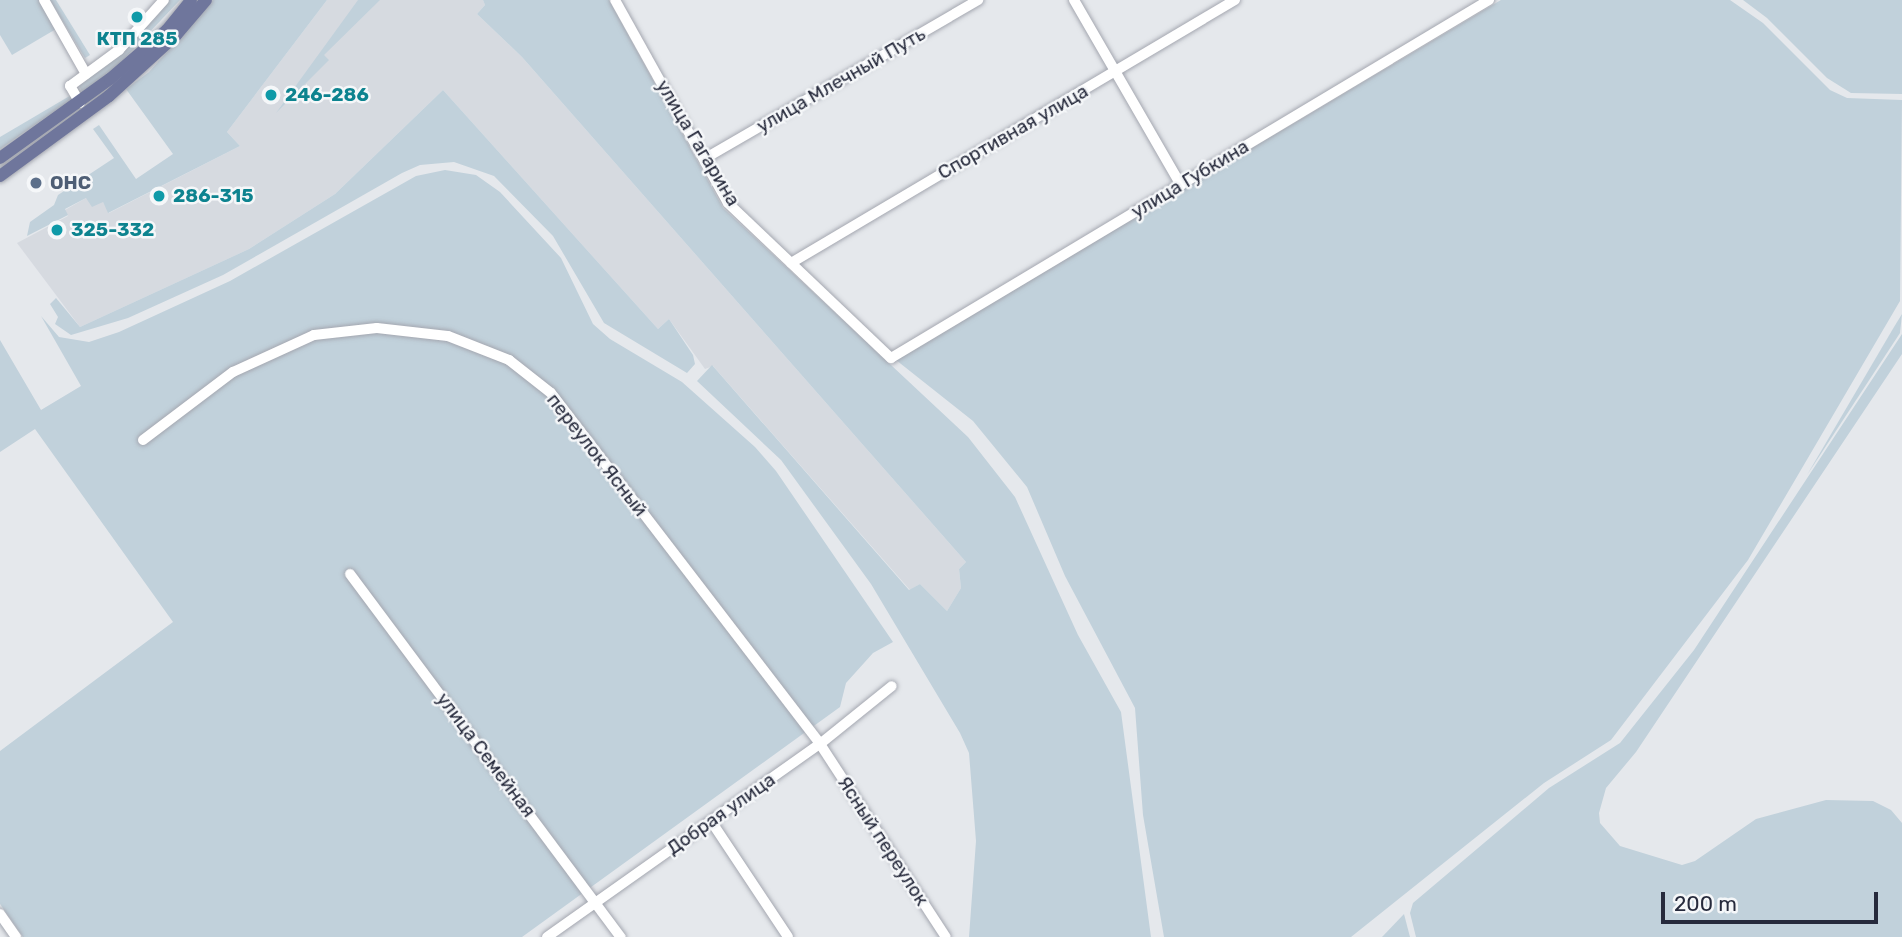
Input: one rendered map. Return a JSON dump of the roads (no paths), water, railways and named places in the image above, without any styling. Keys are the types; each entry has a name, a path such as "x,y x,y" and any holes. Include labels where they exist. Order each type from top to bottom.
{"main road":[{"path":"0,158 80,103 167,30 191,0"},
{"path":"0,176 109,96 176,35 206,0"}],"street":[{"path":"44,0 86,74"},
{"path":"80,103 70,86 119,50 164,0"},
{"name":"улица Гагарина","path":"615,0 728,202 891,358"},
{"name":"улица Млечный Путь","path":"704,159 978,0"},
{"path":"1074,0 1181,185"},
{"name":"Спортивная улица","path":"790,263 1235,0"},
{"name":"улица Губкина","path":"891,358 1489,0"},
{"name":"переулок Ясный","path":"143,440 233,372 314,335 377,328 448,337 509,360 551,393 820,744"},
{"name":"улица Семейная","path":"350,574 621,937"},
{"name":"Добрая улица","path":"547,937 820,744 892,686"},
{"name":"Ясный переулок","path":"820,744 946,937"},
{"path":"711,821 788,937"},
{"path":"0,914 16,937"}],"place":[{"name":"КТП 285","path":"137,17"},
{"name":"246-286","path":"271,95"},
{"name":"ОНС","path":"36,183"},
{"name":"286-315","path":"159,196"},
{"name":"325-332","path":"57,230"}]}
